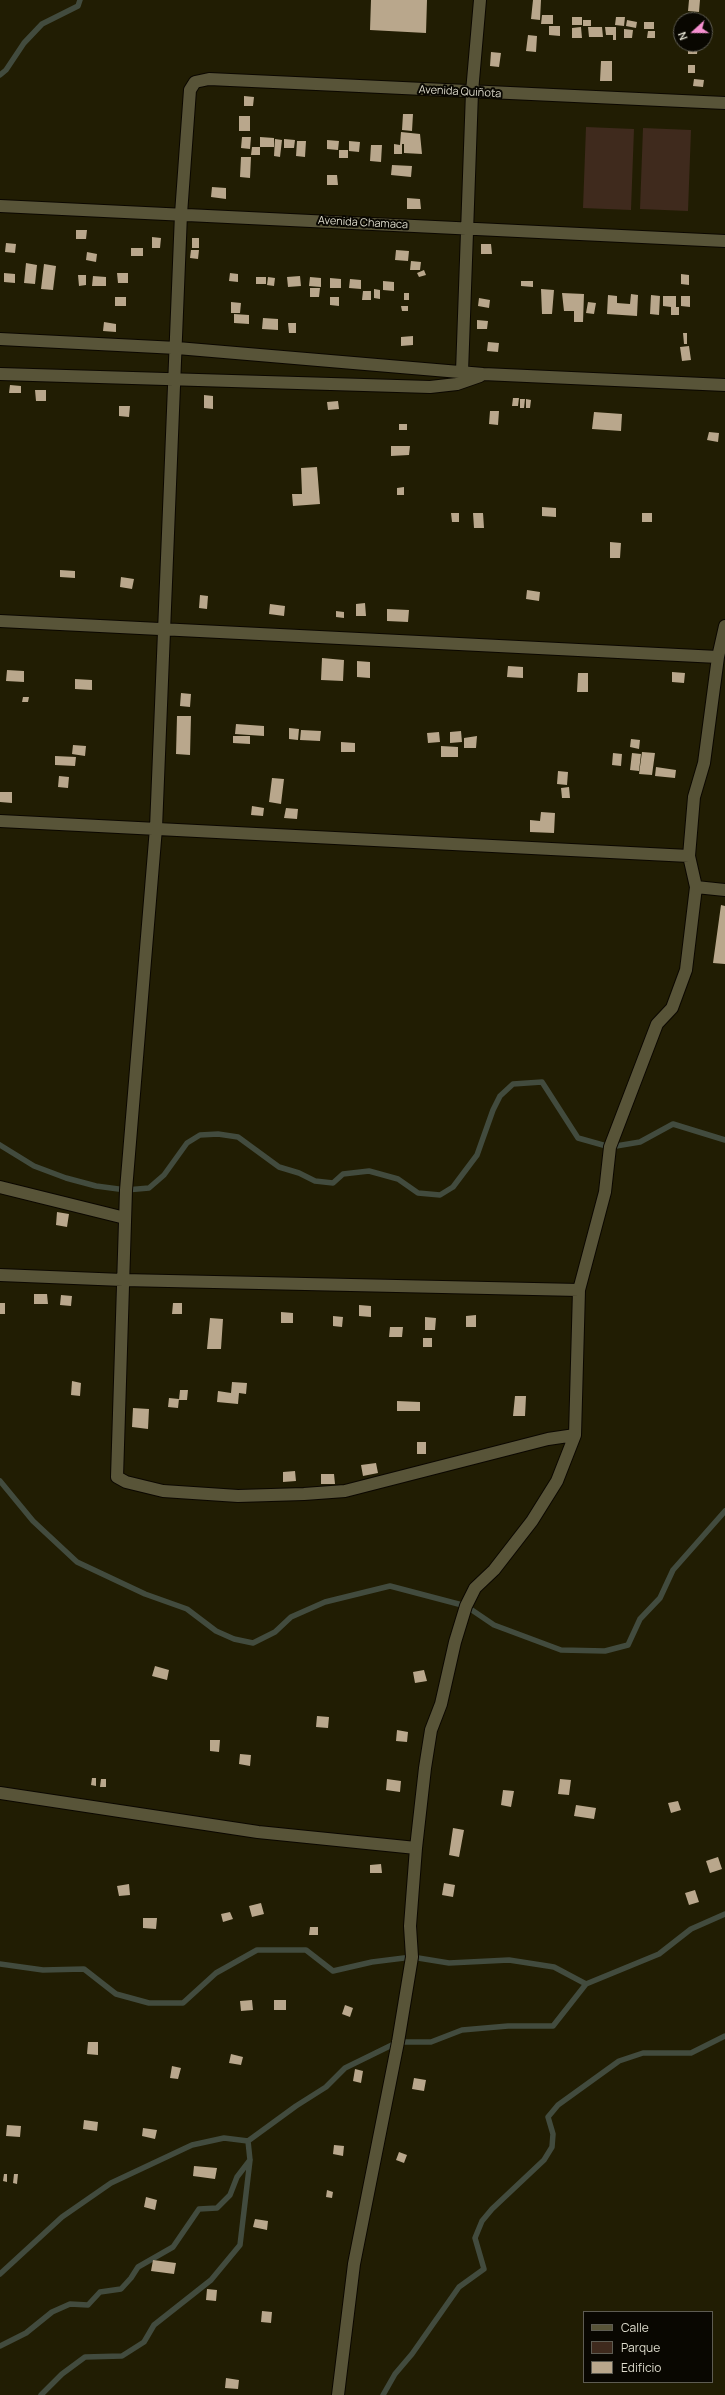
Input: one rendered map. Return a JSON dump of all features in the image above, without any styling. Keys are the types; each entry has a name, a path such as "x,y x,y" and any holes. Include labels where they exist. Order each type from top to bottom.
{"street":[{"path":"462,372 472,92 480,0"},
{"name":"Avenida Quiñota","path":"181,214 190,90 195,82 209,79 725,103"},
{"name":"Avenida Chamaca","path":"0,206 725,241"},
{"path":"181,214 176,380 156,828 125,1218 117,1477 126,1482 163,1491 238,1496 345,1491 548,1439 576,1435"},
{"path":"0,339 177,348 483,374 725,385"},
{"path":"0,374 430,387 457,384 483,374"},
{"path":"0,621 718,657"},
{"path":"338,2395 354,2264 398,2042 412,1957 410,1926 416,1848 424,1768 431,1730 441,1704 455,1642 466,1606 475,1588 494,1570 532,1521 557,1482 576,1435 579,1290 605,1192 610,1147 657,1024 672,1008 686,970 696,887 689,856 694,797 704,763 718,657 725,626"},
{"path":"0,821 689,856"},
{"path":"696,887 725,890"},
{"path":"0,1187 125,1218"},
{"path":"0,1275 122,1280 579,1290"},
{"path":"0,1793 258,1832 416,1848"}],"green space":[{"path":"586,127 634,129 631,210 583,208"},
{"path":"643,128 691,130 688,211 640,209"}],"building":[{"path":"371,0 427,0 426,33 370,30"},
{"path":"533,0 541,0 540,20 531,19"},
{"path":"689,0 700,0 699,12 688,11"},
{"path":"542,15 553,15 553,24 541,24"},
{"path":"572,17 582,17 582,25 572,25"},
{"path":"616,17 625,17 624,26 615,25"},
{"path":"583,20 591,20 591,26 583,26"},
{"path":"627,20 637,22 636,28 626,26"},
{"path":"644,22 654,22 654,29 644,29"},
{"path":"549,26 560,26 560,36 549,35"},
{"path":"581,27 582,38 572,38 572,28"},
{"path":"588,27 602,27 603,37 589,37"},
{"path":"605,27 616,27 616,40 613,40 613,35 606,35"},
{"path":"624,29 633,30 632,38 624,38"},
{"path":"648,31 655,31 655,38 647,38"},
{"path":"528,35 537,36 536,52 526,51"},
{"path":"491,52 501,53 499,67 490,66"},
{"path":"688,52 697,52 697,54 688,54"},
{"path":"601,61 612,61 612,81 600,81"},
{"path":"688,65 695,65 695,73 688,73"},
{"path":"694,79 704,80 703,87 693,86"},
{"path":"244,96 254,97 253,106 244,106"},
{"path":"403,114 413,114 412,131 402,130"},
{"path":"239,116 250,116 250,131 239,131"},
{"path":"401,132 420,134 422,154 404,153 404,144 402,144 402,154 394,154 394,144 400,145"},
{"path":"242,137 251,137 250,149 241,148"},
{"path":"260,137 274,138 274,147 260,147"},
{"path":"275,139 282,140 280,157 274,156"},
{"path":"284,139 295,140 294,148 284,148"},
{"path":"327,140 339,141 338,150 327,149"},
{"path":"297,141 306,141 305,157 296,156"},
{"path":"349,141 360,142 359,152 349,151"},
{"path":"371,145 382,145 381,162 370,161"},
{"path":"252,147 260,147 260,155 251,155"},
{"path":"339,150 348,150 348,158 339,158"},
{"path":"241,157 251,157 250,178 240,177"},
{"path":"392,165 412,166 411,177 391,175"},
{"path":"327,175 337,175 338,185 327,185"},
{"path":"212,187 226,188 226,199 211,197"},
{"path":"407,198 420,199 421,209 407,209"},
{"path":"76,230 87,230 86,239 76,239"},
{"path":"152,237 161,238 160,248 152,248"},
{"path":"192,238 199,238 199,248 192,248"},
{"path":"6,243 16,244 15,253 5,252"},
{"path":"481,244 491,244 492,254 481,254"},
{"path":"131,248 143,248 143,256 131,256"},
{"path":"191,250 199,250 198,259 190,258"},
{"path":"396,250 409,251 408,261 395,260"},
{"path":"87,252 97,254 96,262 86,260"},
{"path":"411,261 421,262 420,270 410,270"},
{"path":"26,263 37,265 35,284 24,283"},
{"path":"44,264 56,266 53,290 41,289"},
{"path":"424,270 426,275 419,277 417,273"},
{"path":"4,273 15,274 15,283 4,282"},
{"path":"117,273 128,273 128,283 118,283"},
{"path":"230,273 238,274 238,282 229,281"},
{"path":"681,274 689,275 689,285 681,284"},
{"path":"78,275 86,275 86,285 79,286"},
{"path":"93,276 106,277 106,286 92,286"},
{"path":"300,276 301,286 288,287 287,277"},
{"path":"256,277 266,277 266,284 256,284"},
{"path":"268,277 275,278 274,286 267,285"},
{"path":"310,277 321,278 321,287 309,286"},
{"path":"330,278 341,279 341,288 330,288"},
{"path":"350,279 361,280 361,289 349,288"},
{"path":"383,281 394,282 394,291 383,290"},
{"path":"521,281 533,281 533,287 521,286"},
{"path":"310,288 320,288 319,297 310,297"},
{"path":"374,289 380,290 380,299 374,298"},
{"path":"541,289 554,290 552,314 542,314"},
{"path":"363,291 371,291 371,300 362,300"},
{"path":"404,293 409,293 409,300 404,300"},
{"path":"562,293 584,294 583,322 574,322 574,311 564,311"},
{"path":"631,294 638,295 637,316 607,314 608,295 617,296 617,303 630,304"},
{"path":"651,295 660,296 659,315 650,314"},
{"path":"663,296 676,296 676,307 679,307 679,315 671,315 671,307 663,306"},
{"path":"681,296 690,296 690,307 681,306"},
{"path":"115,297 126,297 126,306 115,306"},
{"path":"330,297 339,297 339,306 330,305"},
{"path":"479,298 490,300 489,308 478,306"},
{"path":"231,302 241,303 240,313 231,313"},
{"path":"588,302 596,303 594,314 586,313"},
{"path":"401,306 408,306 408,311 402,311"},
{"path":"234,314 249,315 249,324 234,323"},
{"path":"263,318 278,319 278,330 262,329"},
{"path":"477,320 488,321 487,329 477,329"},
{"path":"104,322 116,324 116,332 103,331"},
{"path":"288,323 296,323 296,333 289,333"},
{"path":"683,333 687,333 687,344 684,344"},
{"path":"413,336 413,345 401,346 401,337"},
{"path":"488,342 499,343 498,352 487,351"},
{"path":"689,346 691,360 682,361 680,347"},
{"path":"10,385 21,386 21,393 9,393"},
{"path":"35,390 46,390 46,401 36,401"},
{"path":"204,395 213,396 213,409 204,408"},
{"path":"513,398 519,398 518,406 512,406"},
{"path":"520,399 525,399 524,408 520,408"},
{"path":"526,399 531,400 530,408 526,408"},
{"path":"338,401 339,409 328,410 327,402"},
{"path":"119,406 130,406 129,417 119,416"},
{"path":"490,411 499,411 498,425 489,424"},
{"path":"594,412 622,414 621,431 592,429"},
{"path":"399,424 407,424 407,430 399,430"},
{"path":"709,432 719,433 718,442 707,440"},
{"path":"391,446 410,446 409,455 391,456"},
{"path":"317,467 320,504 293,506 292,494 302,494 301,468"},
{"path":"404,487 404,495 397,495 397,488"},
{"path":"542,507 556,508 556,517 542,516"},
{"path":"451,513 459,513 459,522 452,522"},
{"path":"473,513 483,513 484,528 474,528"},
{"path":"642,513 652,513 652,522 642,522"},
{"path":"610,542 621,543 620,558 610,558"},
{"path":"60,570 75,571 75,578 60,577"},
{"path":"121,577 134,579 132,589 120,587"},
{"path":"527,590 540,592 539,601 526,599"},
{"path":"200,595 208,596 207,609 199,608"},
{"path":"365,603 366,616 356,616 356,604"},
{"path":"270,604 285,606 284,616 269,614"},
{"path":"387,609 409,610 408,622 387,621"},
{"path":"336,611 344,612 344,618 336,617"},
{"path":"322,658 344,660 343,681 321,680"},
{"path":"357,661 370,662 370,678 357,677"},
{"path":"508,666 523,667 523,678 507,677"},
{"path":"7,670 24,671 24,682 6,681"},
{"path":"672,672 685,673 684,683 672,682"},
{"path":"578,673 588,673 588,692 577,692"},
{"path":"75,679 92,680 92,690 75,689"},
{"path":"181,693 191,694 190,707 180,706"},
{"path":"23,697 29,697 28,702 22,702"},
{"path":"177,716 191,716 190,755 176,754"},
{"path":"236,724 264,726 264,736 235,734"},
{"path":"289,728 299,729 298,740 289,739"},
{"path":"301,730 321,731 320,741 300,740"},
{"path":"461,731 462,742 450,743 450,732"},
{"path":"439,732 440,742 428,743 427,733"},
{"path":"233,736 250,736 250,744 233,743"},
{"path":"477,736 476,748 464,748 464,738"},
{"path":"631,739 640,740 639,749 630,747"},
{"path":"341,742 355,743 355,752 341,752"},
{"path":"73,745 86,746 85,756 72,754"},
{"path":"441,746 458,747 458,757 441,757"},
{"path":"642,752 655,753 652,775 639,774"},
{"path":"613,753 622,754 621,766 612,765"},
{"path":"632,753 641,754 639,771 630,770"},
{"path":"55,756 76,757 75,766 55,765"},
{"path":"656,767 676,770 675,778 655,776"},
{"path":"558,771 568,772 567,785 557,784"},
{"path":"59,776 69,777 68,788 58,787"},
{"path":"272,778 284,779 281,804 269,802"},
{"path":"569,787 570,798 562,798 561,788"},
{"path":"0,792 12,792 12,803 0,802"},
{"path":"252,806 264,808 263,816 251,815"},
{"path":"286,808 298,809 297,819 284,818"},
{"path":"541,812 555,813 554,833 530,832 530,820 540,821"},
{"path":"721,905 725,906 725,964 713,963"},
{"path":"57,1212 69,1214 67,1227 56,1225"},
{"path":"34,1294 47,1294 48,1304 34,1304"},
{"path":"61,1295 72,1296 71,1306 60,1305"},
{"path":"0,1303 5,1303 5,1314 0,1314"},
{"path":"173,1303 182,1303 182,1314 172,1314"},
{"path":"359,1305 371,1306 371,1317 359,1316"},
{"path":"281,1312 293,1313 293,1323 281,1323"},
{"path":"476,1315 476,1327 466,1327 466,1316"},
{"path":"333,1316 343,1317 342,1327 333,1326"},
{"path":"425,1317 436,1318 435,1330 425,1330"},
{"path":"210,1318 223,1319 221,1349 207,1349"},
{"path":"390,1327 403,1327 402,1337 389,1337"},
{"path":"423,1338 432,1338 432,1347 423,1347"},
{"path":"72,1381 81,1383 80,1396 71,1395"},
{"path":"232,1382 247,1383 246,1394 239,1393 238,1404 217,1402 218,1391 231,1393"},
{"path":"180,1390 188,1390 187,1400 179,1400"},
{"path":"515,1396 526,1396 525,1416 513,1416"},
{"path":"169,1398 179,1399 178,1408 168,1407"},
{"path":"397,1401 420,1402 420,1411 397,1411"},
{"path":"133,1408 149,1409 148,1429 132,1427"},
{"path":"417,1442 426,1442 426,1454 417,1454"},
{"path":"376,1463 378,1473 363,1476 361,1465"},
{"path":"295,1471 296,1481 283,1482 283,1472"},
{"path":"321,1474 334,1474 335,1484 321,1484"},
{"path":"155,1666 169,1670 167,1680 152,1676"},
{"path":"424,1670 427,1681 415,1683 413,1672"},
{"path":"317,1716 329,1717 328,1728 316,1727"},
{"path":"397,1730 408,1732 407,1742 396,1741"},
{"path":"210,1740 220,1740 219,1752 210,1751"},
{"path":"240,1754 251,1755 250,1766 239,1764"},
{"path":"92,1778 96,1778 96,1786 91,1785"},
{"path":"101,1779 106,1779 106,1787 100,1787"},
{"path":"387,1779 401,1781 400,1792 386,1790"},
{"path":"560,1779 571,1780 569,1795 558,1794"},
{"path":"503,1790 514,1791 511,1807 501,1805"},
{"path":"678,1801 681,1810 671,1813 668,1803"},
{"path":"576,1805 596,1808 594,1819 574,1816"},
{"path":"453,1828 464,1830 459,1857 449,1855"},
{"path":"718,1857 722,1869 710,1873 706,1861"},
{"path":"381,1864 382,1873 370,1873 370,1865"},
{"path":"444,1883 455,1885 453,1897 442,1895"},
{"path":"129,1884 130,1895 119,1896 117,1886"},
{"path":"695,1890 699,1902 689,1905 685,1893"},
{"path":"261,1903 264,1914 252,1917 249,1906"},
{"path":"230,1912 233,1919 223,1922 221,1914"},
{"path":"143,1918 157,1918 156,1929 143,1928"},
{"path":"310,1927 318,1927 318,1935 309,1935"},
{"path":"252,2000 253,2010 241,2011 240,2001"},
{"path":"274,2000 286,2000 286,2010 274,2010"},
{"path":"345,2005 353,2008 350,2017 342,2014"},
{"path":"88,2042 98,2042 98,2055 87,2054"},
{"path":"231,2054 243,2057 241,2065 229,2063"},
{"path":"172,2066 181,2068 178,2079 170,2078"},
{"path":"355,2069 363,2071 361,2083 353,2081"},
{"path":"414,2078 426,2080 424,2091 412,2089"},
{"path":"84,2120 98,2122 97,2131 83,2129"},
{"path":"7,2125 21,2126 20,2137 6,2136"},
{"path":"143,2128 157,2130 155,2139 142,2136"},
{"path":"334,2145 344,2146 343,2156 333,2154"},
{"path":"399,2152 407,2155 404,2163 396,2160"},
{"path":"194,2166 217,2168 215,2179 193,2176"},
{"path":"4,2174 7,2174 7,2182 3,2181"},
{"path":"14,2174 18,2174 17,2184 13,2183"},
{"path":"327,2190 333,2192 332,2198 326,2197"},
{"path":"146,2197 157,2200 155,2210 144,2207"},
{"path":"255,2219 268,2221 267,2230 253,2227"},
{"path":"153,2260 176,2263 174,2274 151,2271"},
{"path":"207,2289 217,2290 216,2301 206,2300"},
{"path":"262,2311 272,2312 271,2323 261,2322"},
{"path":"226,2378 239,2380 238,2389 225,2388"}],"waterway":[{"path":"0,75 6,70 24,43 42,24 78,6 80,0"},
{"path":"0,1145 34,1166 66,1178 96,1186 126,1190 149,1188 164,1175 187,1143 200,1135 218,1134 238,1137 279,1167 299,1173 315,1181 333,1183 343,1174 369,1171 398,1179 418,1193 440,1195 453,1187 477,1155 493,1110 500,1096 513,1084 542,1082 578,1138 610,1147 640,1142 673,1124 725,1140"},
{"path":"0,1481 33,1521 77,1562 145,1594 187,1609 216,1631 234,1639 253,1643 275,1632 291,1617 325,1602 390,1586 466,1606 494,1625 561,1650 605,1651 628,1645 640,1619 660,1598 673,1570 725,1511"},
{"path":"0,1964 43,1970 84,1969 116,1994 149,2003 183,2003 216,1973 257,1950 306,1950 333,1971 372,1962 412,1957 449,1963 509,1960 554,1967 586,1984 659,1954 691,1929 725,1914"},
{"path":"41,2395 62,2374 85,2357 122,2356 144,2342 154,2325 211,2280 240,2245 250,2160 248,2141 296,2106 326,2087 345,2068 398,2042 431,2042 462,2030 508,2026 553,2026 586,1984"},
{"path":"383,2395 395,2374 412,2354 459,2287 484,2269 475,2238 482,2221 492,2209 544,2160 552,2147 553,2134 548,2117 558,2105 619,2061 643,2053 691,2053 725,2036"},
{"path":"0,2274 62,2217 111,2183 192,2145 224,2138 248,2141"},
{"path":"0,2346 26,2333 52,2312 70,2304 88,2305 100,2292 121,2289 138,2267 173,2247 199,2209 217,2208 230,2195 237,2177 250,2160"}]}
